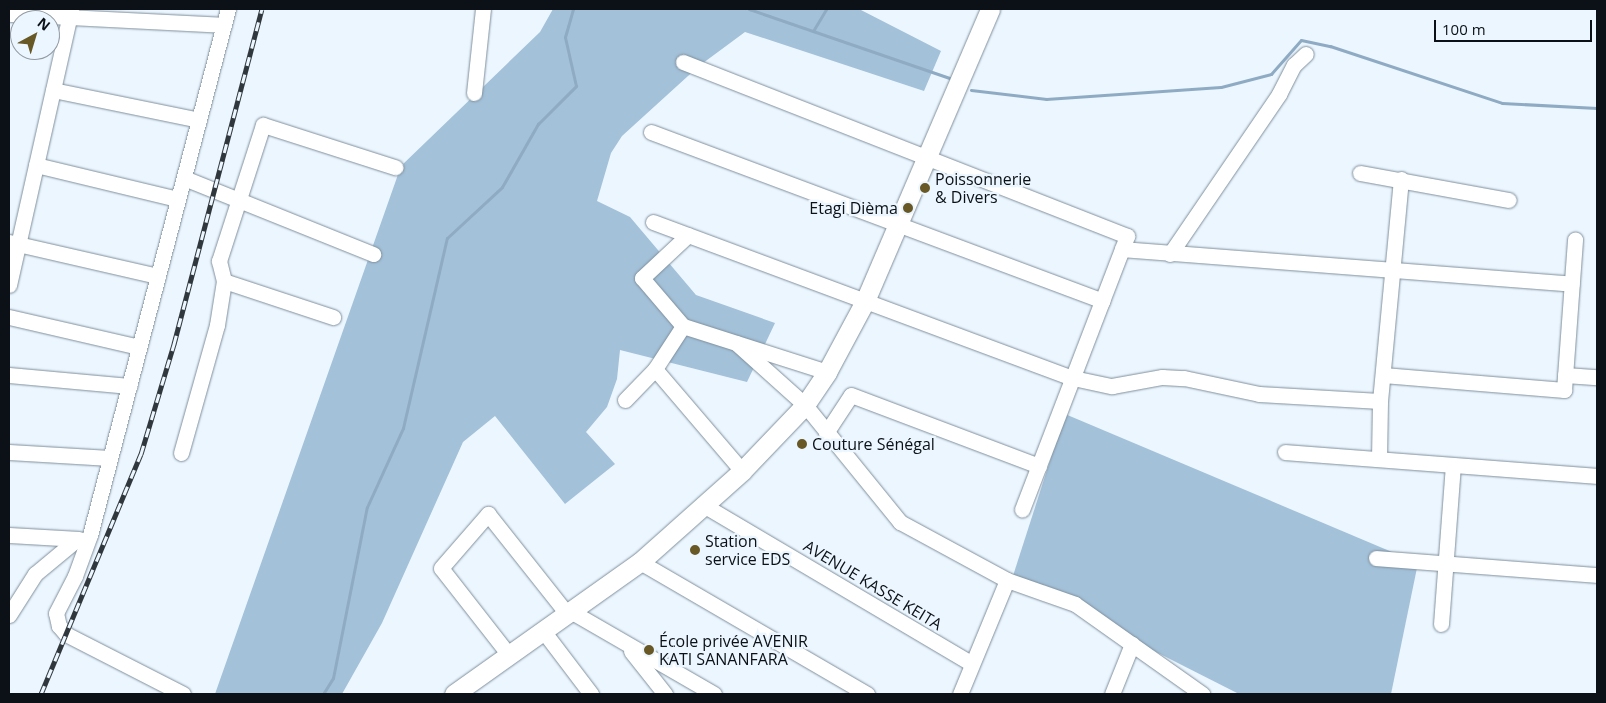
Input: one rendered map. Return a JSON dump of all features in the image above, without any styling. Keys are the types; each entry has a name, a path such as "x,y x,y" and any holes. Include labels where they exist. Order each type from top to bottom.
{"main road":[{"path":"462,692 509,655 570,614 640,562 742,471 805,405 827,372 865,301 990,9"}],"street":[{"path":"183,694 66,634 59,626 56,612 75,576 83,538 110,458 228,9"},
{"path":"474,93 483,9"},
{"path":"9,14 70,13 224,25"},
{"path":"9,285 13,243 36,165 70,13"},
{"path":"1170,254 1279,94 1294,65 1306,54"},
{"path":"684,62 1127,236 1022,510"},
{"path":"53,90 199,120"},
{"path":"181,453 218,325 224,281 218,261 264,125 395,167"},
{"path":"651,132 1102,301"},
{"path":"36,165 178,199"},
{"path":"1360,173 1508,200"},
{"path":"184,178 373,254"},
{"path":"1378,459 1380,401 1394,270 1401,179"},
{"path":"652,222 1073,378 1112,386 1162,377 1184,378 1259,394 1380,401"},
{"path":"688,235 642,278 683,326 827,372"},
{"path":"1383,375 1564,390 1575,239"},
{"path":"13,243 158,276"},
{"path":"1122,249 1572,284"},
{"path":"224,281 333,317"},
{"path":"9,317 140,347"},
{"path":"625,400 655,369 683,326"},
{"path":"736,343 805,405 900,522 1007,580 1074,604 1201,693"},
{"path":"655,369 742,471"},
{"path":"1565,375 1597,377"},
{"path":"9,376 129,386"},
{"path":"826,432 851,395 1039,466"},
{"path":"9,452 110,458"},
{"path":"1285,452 1597,476"},
{"path":"1441,624 1453,465"},
{"name":"AVENUE KASSE KEITA","path":"705,506 972,664"},
{"path":"509,655 441,568 488,514 570,614 626,643 714,694"},
{"path":"9,535 83,538"},
{"path":"9,615 35,574 83,538"},
{"path":"1376,558 1597,575"},
{"path":"640,562 867,694"},
{"path":"960,694 1007,580"},
{"path":"544,632 592,694"},
{"path":"626,643 665,694"},
{"path":"1112,694 1132,644"}],"shaded area":[{"path":"553,9 859,9 941,51 924,91 745,32 699,66 622,136 611,153 597,201 630,217 696,295 775,323 747,382 620,350 617,379 607,407 586,432 615,464 565,504 495,416 463,442 382,623 342,694 215,694 401,166 540,32"},
{"path":"1065,414 1418,563 1391,694 1239,694 1012,579"}],"waterway":[{"path":"323,694 333,678 367,507 403,428 447,238 502,187 538,124 576,86 565,37 573,9"},
{"path":"749,9 949,78"},
{"path":"813,31 826,9"},
{"path":"971,90 1046,99 1221,87 1271,74 1301,40 1330,46 1502,103 1597,108"}],"railway":[{"path":"41,694 141,454 174,344 262,9"}],"place":[{"name":"Poissonnerie & Divers","path":"925,188"},
{"name":"Etagi Dièma","path":"908,208"},
{"name":"Couture Sénégal","path":"802,444"},
{"name":"Station service EDS","path":"695,550"},
{"name":"École privée AVENIR KATI SANANFARA","path":"649,650"}]}
